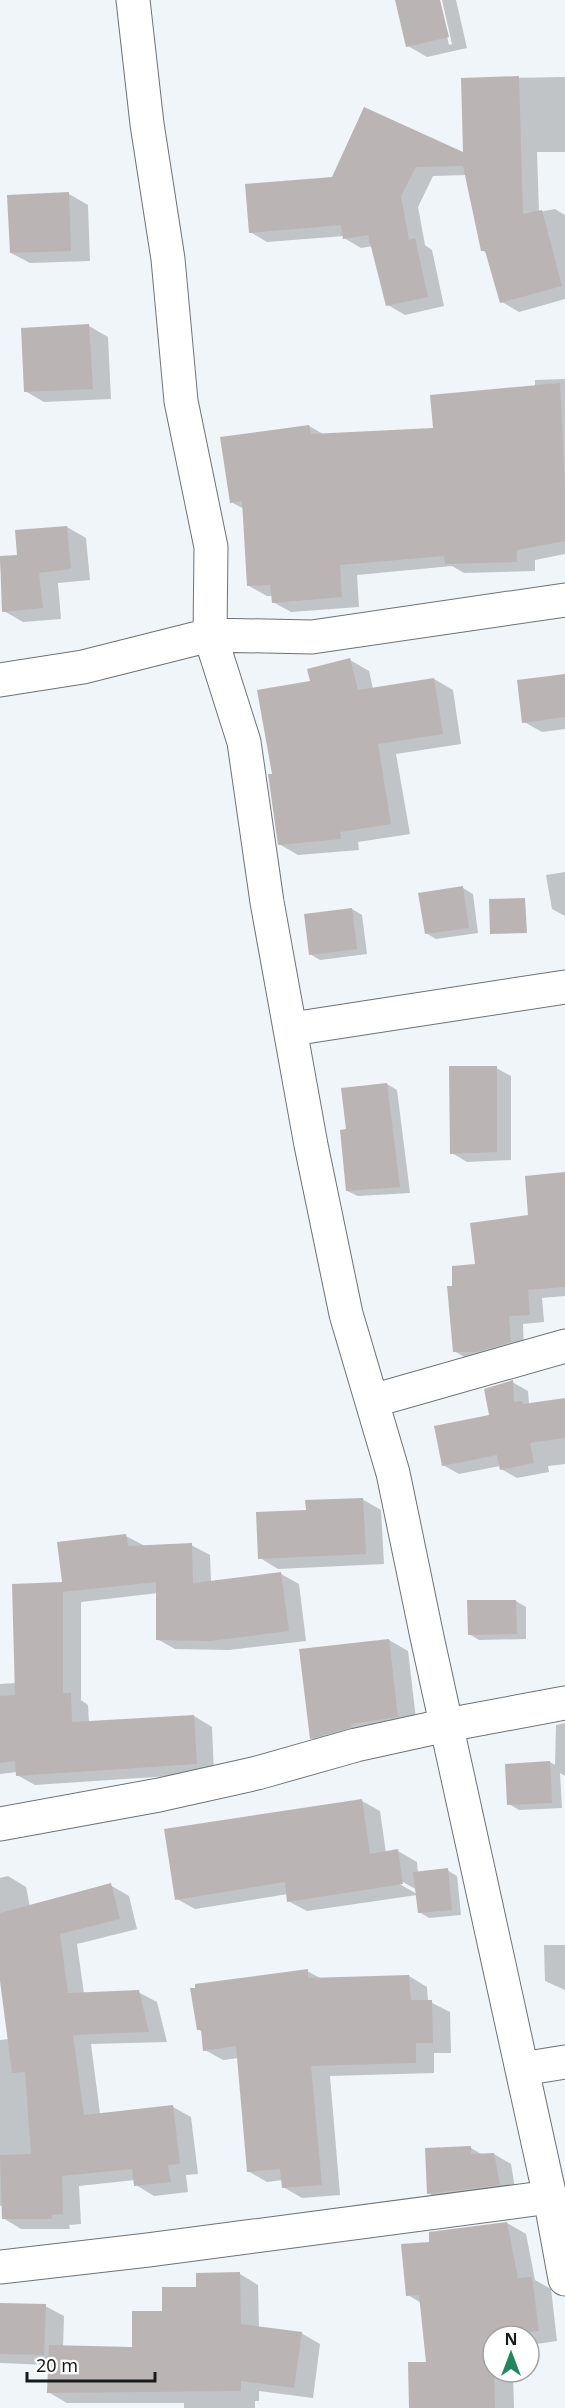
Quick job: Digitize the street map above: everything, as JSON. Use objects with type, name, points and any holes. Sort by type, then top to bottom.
[{"type":"street","points":[[134,0],[147,124],[168,259],[181,401],[211,547],[210,635],[244,742],[267,902],[292,1029],[311,1145],[346,1314],[393,1473],[550,2197],[565,2279]]},
{"type":"street","points":[[0,680],[83,667],[210,635],[312,637],[565,600]]},
{"type":"street","points":[[292,1029],[565,987]]},
{"type":"street","points":[[372,1401],[565,1346]]},
{"type":"street","points":[[0,1824],[235,1778],[356,1745],[565,1703]]},
{"type":"street","points":[[522,2069],[565,2062]]},
{"type":"street","points":[[0,2267],[148,2250],[550,2197]]},
{"type":"building","points":[[395,0],[440,0],[449,37],[406,47]]},
{"type":"building","points":[[519,76],[523,214],[542,210],[562,286],[500,303],[485,251],[481,251],[463,166],[416,167],[401,196],[409,240],[415,238],[428,297],[386,306],[368,235],[343,239],[341,225],[249,233],[245,184],[332,177],[364,107],[463,152],[461,78]]},
{"type":"building","points":[[69,192],[71,251],[10,253],[7,195]]},
{"type":"building","points":[[89,324],[93,389],[24,392],[21,328]]},
{"type":"building","points":[[560,383],[565,541],[517,550],[517,562],[445,564],[444,556],[340,565],[342,597],[272,603],[270,585],[247,586],[242,501],[230,503],[220,437],[309,425],[311,434],[433,428],[430,395]]},
{"type":"building","points":[[67,526],[71,569],[39,573],[43,608],[2,612],[0,556],[17,555],[15,530]]},
{"type":"building","points":[[350,658],[358,690],[434,678],[443,734],[378,744],[391,824],[340,832],[341,839],[278,845],[268,774],[272,774],[257,690],[310,681],[307,669]]},
{"type":"building","points":[[565,674],[565,717],[522,723],[517,680]]},
{"type":"building","points":[[463,886],[469,928],[425,934],[418,893]]},
{"type":"building","points":[[525,898],[527,933],[490,934],[489,899]]},
{"type":"building","points":[[352,908],[357,949],[309,955],[304,914]]},
{"type":"building","points":[[449,1066],[497,1066],[497,1152],[450,1154]]},
{"type":"building","points":[[387,1083],[400,1187],[346,1191],[340,1130],[346,1129],[341,1088]]},
{"type":"building","points":[[565,1172],[565,1287],[528,1290],[530,1315],[509,1316],[511,1342],[477,1352],[453,1352],[447,1286],[452,1286],[452,1266],[475,1264],[470,1223],[528,1215],[525,1176]]},
{"type":"building","points":[[513,1380],[514,1402],[522,1401],[523,1404],[565,1398],[565,1438],[530,1443],[534,1463],[500,1470],[497,1455],[442,1466],[434,1426],[489,1415],[484,1389]]},
{"type":"building","points":[[363,1498],[366,1554],[258,1559],[256,1512],[306,1510],[305,1500]]},
{"type":"building","points":[[126,1534],[128,1546],[192,1543],[193,1583],[281,1572],[289,1631],[210,1641],[156,1640],[156,1582],[63,1592],[63,1693],[71,1693],[72,1722],[194,1715],[197,1764],[16,1776],[15,1761],[0,1763],[0,1696],[15,1695],[12,1584],[62,1582],[57,1542]]},
{"type":"building","points":[[467,1600],[516,1600],[517,1634],[468,1635]]},
{"type":"building","points":[[389,1639],[398,1717],[351,1724],[352,1727],[310,1739],[299,1649]]},
{"type":"building","points":[[550,1761],[552,1803],[507,1805],[505,1764]]},
{"type":"building","points":[[362,1799],[370,1854],[398,1849],[403,1884],[287,1902],[285,1882],[175,1900],[164,1829]]},
{"type":"building","points":[[448,1868],[452,1910],[418,1913],[413,1872]]},
{"type":"building","points":[[111,1883],[120,1919],[60,1934],[68,1993],[139,1990],[149,2032],[73,2035],[84,2115],[173,2105],[180,2164],[168,2165],[171,2182],[134,2186],[132,2169],[62,2176],[63,2214],[52,2215],[52,2219],[2,2219],[0,2155],[31,2154],[25,2072],[12,2073],[0,1981],[0,1913]]},
{"type":"building","points":[[308,1969],[308,1978],[409,1975],[411,2000],[432,2000],[433,2043],[416,2043],[416,2063],[311,2066],[322,2185],[282,2188],[280,2169],[247,2172],[236,2046],[203,2051],[201,2030],[197,2030],[190,1988],[195,1988],[195,1984]]},
{"type":"building","points":[[471,2146],[471,2154],[494,2153],[500,2185],[427,2194],[425,2148]]},
{"type":"building","points":[[507,2222],[518,2278],[532,2277],[538,2324],[481,2324],[481,2384],[494,2384],[495,2408],[409,2408],[408,2362],[426,2362],[419,2295],[406,2296],[401,2244],[429,2242],[429,2232]]},
{"type":"building","points":[[240,2272],[241,2324],[302,2332],[294,2388],[241,2381],[241,2391],[47,2393],[49,2345],[132,2347],[132,2311],[162,2311],[162,2287],[196,2287],[196,2273]]},
{"type":"building","points":[[0,2303],[46,2304],[44,2355],[0,2354]]}]
